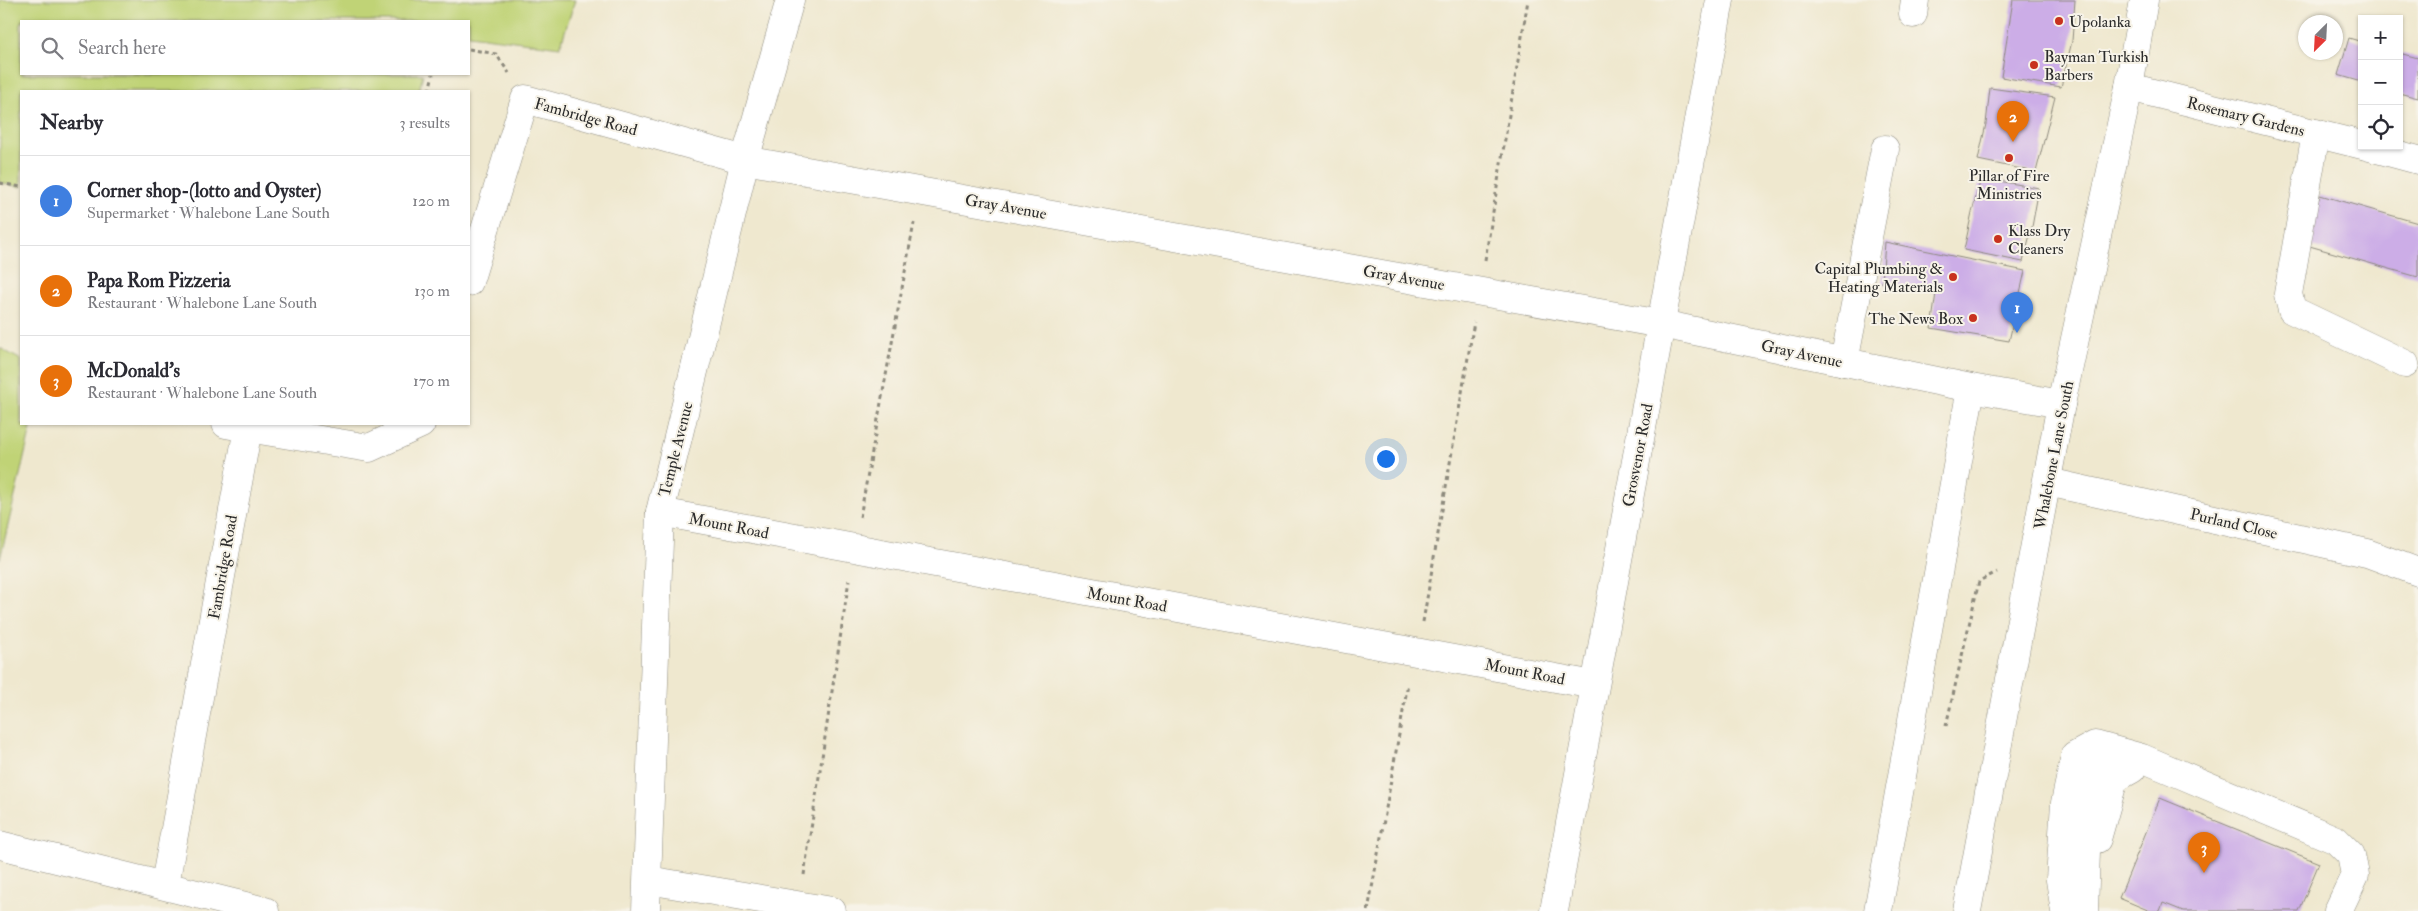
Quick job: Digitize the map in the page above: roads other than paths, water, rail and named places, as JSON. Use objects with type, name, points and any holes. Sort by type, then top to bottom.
[{"type":"street","name":"Temple Avenue","points":[[646,911],[660,512],[745,160],[790,0]]},
{"type":"street","name":"Grosvenor Road","points":[[1554,911],[1720,0]]},
{"type":"street","name":"Whalebone Lane South","points":[[1967,911],[2061,404],[2129,87],[2144,0]]},
{"type":"street","name":"Rosemary Gardens","points":[[2129,87],[2358,144]]},
{"type":"street","name":"Fambridge Road","points":[[470,279],[525,99],[745,160]]},
{"type":"street","points":[[2316,133],[2288,294],[2292,310],[2405,364]]},
{"type":"street","points":[[1844,362],[1884,149]]},
{"type":"street","points":[[2381,150],[2418,160]]},
{"type":"street","name":"Gray Avenue","points":[[745,160],[1479,290],[1662,324],[1971,388],[2061,404]]},
{"type":"street","points":[[1878,911],[1971,388]]},
{"type":"street","name":"Fambridge Road","points":[[165,884],[237,426],[369,448],[419,425]]},
{"type":"street","name":"Purland Close","points":[[2048,482],[2367,553],[2418,572]]},
{"type":"street","name":"Mount Road","points":[[660,512],[1594,684]]},
{"type":"street","points":[[2065,911],[2060,880],[2065,802],[2075,756],[2095,745],[2142,758],[2336,840],[2351,854],[2355,875],[2338,911]]},
{"type":"street","points":[[2084,911],[2088,789],[2094,765],[2112,761],[2315,840],[2341,845]]},
{"type":"street","points":[[0,845],[165,884],[265,911]]},
{"type":"street","points":[[648,880],[832,911]]},
{"type":"place","name":"Upolanka","points":[[2059,21]]},
{"type":"place","name":"Bayman Turkish Barbers","points":[[2034,65]]},
{"type":"place","name":"Papa Rom Pizzeria","points":[[2013,142]]},
{"type":"place","name":"Pillar of Fire Ministries","points":[[2009,158]]},
{"type":"place","name":"Klass Dry Cleaners","points":[[1998,239]]},
{"type":"place","name":"Capital Plumbing & Heating Materials","points":[[1953,277]]},
{"type":"place","name":"The News Box","points":[[1973,318]]},
{"type":"place","name":"Corner shop-(lotto and Oyster)","points":[[2017,333]]},
{"type":"place","name":"McDonald's","points":[[2204,873]]}]
